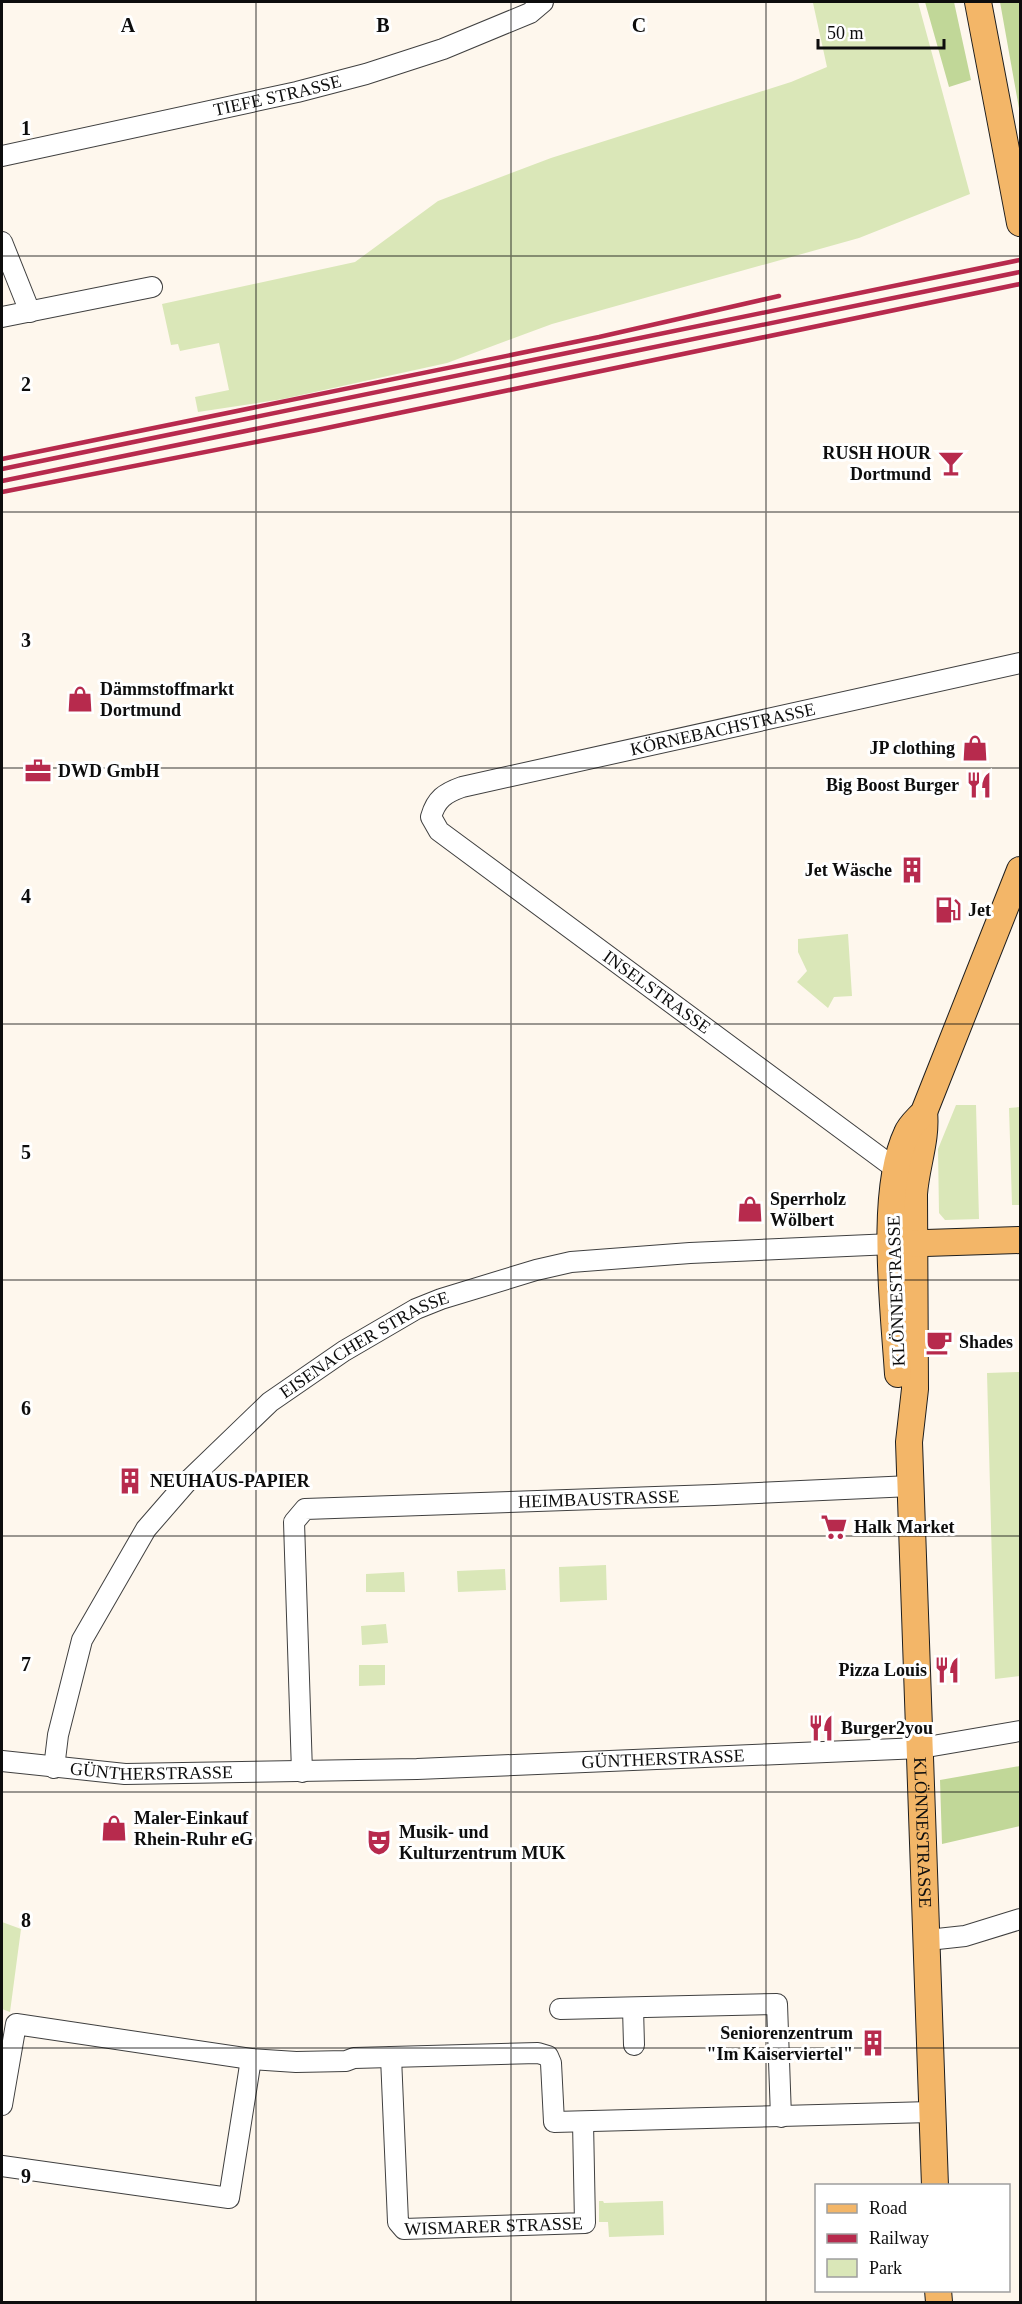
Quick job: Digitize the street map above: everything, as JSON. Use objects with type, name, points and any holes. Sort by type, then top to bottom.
[{"type":"main road","points":[[978,2],[1020,223]]},
{"type":"main road","name":"KLÖNNESTRASSE","points":[[935,2184],[911,1486],[909,1442],[902,1427],[902,1244],[896,1169],[907,1131],[924,1112],[1020,870]]},
{"type":"main road","name":"KLÖNNESTRASSE","points":[[902,1244],[915,1172],[926,1128],[924,1112]]},
{"type":"main road","points":[[902,1244],[1020,1240]]},
{"type":"street","name":"TIEFE STRASSE","points":[[2,156],[297,92],[366,74],[443,50],[530,13],[543,2]]},
{"type":"street","points":[[2,242],[30,312]]},
{"type":"street","points":[[2,316],[153,287]]},
{"type":"street","name":"KÖRNEBACHSTRASSE","points":[[434,807],[438,799],[462,787],[1020,663]]},
{"type":"street","name":"INSELSTRASSE","points":[[434,807],[431,817],[439,831],[896,1169]]},
{"type":"street","name":"EISENACHER STRASSE","points":[[54,1768],[58,1735],[82,1640],[146,1529],[186,1482],[257,1414],[299,1381],[344,1351],[424,1306],[506,1279],[571,1262],[678,1253],[902,1244]]},
{"type":"street","name":"HEIMBAUSTRASSE","points":[[302,1772],[294,1522],[305,1509],[695,1496],[911,1486]]},
{"type":"street","name":"GÜNTHERSTRASSE","points":[[2,1761],[125,1774],[302,1772],[621,1762],[921,1748],[1020,1731]]},
{"type":"street","points":[[928,1940],[965,1936],[1020,1919]]},
{"type":"street","points":[[560,2009],[777,2004],[781,2117]]},
{"type":"street","points":[[633,2008],[634,2045]]},
{"type":"street","points":[[2,2105],[9,2021],[251,2059],[316,2062],[391,2057],[538,2053],[548,2056],[552,2063],[554,2122],[931,2112]]},
{"type":"street","name":"WISMARER STRASSE","points":[[391,2057],[398,2222],[404,2229],[585,2223],[583,2122]]},
{"type":"street","points":[[2,2166],[229,2198],[251,2059]]},
{"type":"green space","points":[[918,2],[970,194],[859,238],[552,324],[447,363],[283,399],[198,412],[195,397],[229,390],[219,343],[180,351],[178,344],[171,345],[162,304],[355,262],[438,201],[551,158],[791,82],[827,67],[813,3]]},
{"type":"green space","points":[[925,2],[954,2],[971,80],[949,87]]},
{"type":"green space","points":[[1000,2],[1020,2],[1020,114]]},
{"type":"green space","points":[[848,934],[852,996],[834,997],[828,1008],[797,982],[807,971],[798,952],[798,939]]},
{"type":"green space","points":[[956,1105],[976,1105],[979,1219],[945,1220],[939,1213],[938,1149]]},
{"type":"green space","points":[[1020,1107],[1020,1205],[1012,1205],[1009,1108]]},
{"type":"green space","points":[[1020,1372],[1020,1676],[995,1679],[987,1373]]},
{"type":"green space","points":[[606,1565],[607,1600],[560,1602],[559,1567]]},
{"type":"green space","points":[[505,1569],[506,1590],[458,1592],[457,1571]]},
{"type":"green space","points":[[404,1572],[405,1592],[366,1592],[366,1574]]},
{"type":"green space","points":[[386,1624],[388,1643],[362,1645],[361,1626]]},
{"type":"green space","points":[[359,1665],[385,1665],[385,1685],[359,1686]]},
{"type":"green space","points":[[1020,1766],[1020,1826],[942,1844],[940,1780]]},
{"type":"green space","points":[[2,1922],[21,1929],[10,2012],[2,2009]]},
{"type":"green space","points":[[599,2201],[604,2203],[663,2201],[664,2235],[609,2237],[608,2222],[599,2222]]},
{"type":"railway","points":[[2,469],[1020,260]]},
{"type":"railway","points":[[2,481],[1020,272]]},
{"type":"railway","points":[[2,492],[317,430],[1020,284]]},
{"type":"railway","points":[[2,459],[599,337],[779,296]]},
{"type":"place","name":"RUSH HOUR Dortmund","points":[[951,463]]},
{"type":"place","name":"Dämmstoffmarkt Dortmund","points":[[80,699]]},
{"type":"place","name":"JP clothing","points":[[975,748]]},
{"type":"place","name":"DWD GmbH","points":[[38,771]]},
{"type":"place","name":"Big Boost Burger","points":[[979,785]]},
{"type":"place","name":"Jet Wäsche","points":[[912,870]]},
{"type":"place","name":"Jet","points":[[948,910]]},
{"type":"place","name":"Sperrholz Wölbert","points":[[750,1209]]},
{"type":"place","name":"Shades","points":[[939,1342]]},
{"type":"place","name":"NEUHAUS-PAPIER","points":[[130,1481]]},
{"type":"place","name":"Halk Market","points":[[834,1527]]},
{"type":"place","name":"Pizza Louis","points":[[947,1670]]},
{"type":"place","name":"Burger2you","points":[[821,1728]]},
{"type":"place","name":"Maler-Einkauf Rhein-Ruhr eG","points":[[114,1828]]},
{"type":"place","name":"Musik- und Kulturzentrum MUK","points":[[379,1842]]},
{"type":"place","name":"Seniorenzentrum \"Im Kaiserviertel\"","points":[[873,2043]]}]
